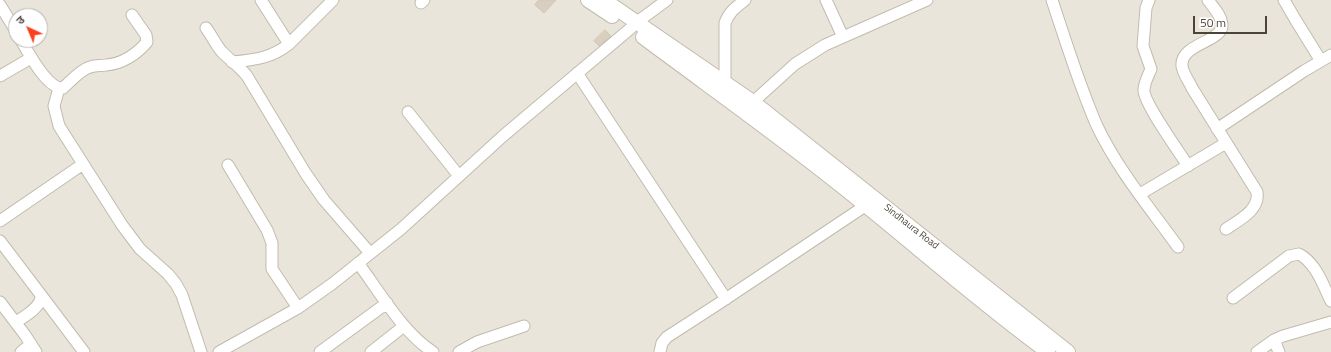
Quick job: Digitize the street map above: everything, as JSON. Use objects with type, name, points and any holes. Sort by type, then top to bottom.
[{"type":"street","points":[[261,0],[289,44]]},
{"type":"street","points":[[232,62],[255,60],[270,56],[282,50],[333,0]]},
{"type":"street","points":[[588,0],[634,25]]},
{"type":"street","points":[[604,0],[865,206],[1004,319],[1048,352]]},
{"type":"street","points":[[218,352],[298,308],[332,284],[401,229],[503,136],[634,25],[667,0]]},
{"type":"street","points":[[725,82],[725,23],[728,15],[735,7],[746,0]]},
{"type":"street","points":[[826,0],[842,37]]},
{"type":"street","points":[[753,102],[795,64],[825,45],[927,0]]},
{"type":"street","points":[[1052,0],[1076,71],[1098,127],[1121,168],[1178,247]]},
{"type":"street","points":[[1149,0],[1146,8],[1143,46],[1151,69],[1145,83],[1144,96],[1188,166]]},
{"type":"street","points":[[1208,0],[1220,18],[1222,24],[1221,30],[1192,49],[1185,56],[1182,64],[1183,71],[1256,192],[1258,199],[1256,204],[1246,214],[1226,229]]},
{"type":"street","points":[[1284,0],[1321,61]]},
{"type":"street","points":[[0,5],[8,18]]},
{"type":"street","points":[[25,48],[31,58],[50,82],[59,88],[63,88],[90,67],[96,65],[109,65],[122,61],[144,46],[146,42],[146,35],[132,15]]},
{"type":"street","name":"Sindhaura Road","points":[[634,25],[725,82],[753,102],[1068,352]]},
{"type":"street","points":[[206,28],[222,51],[247,76],[306,174],[324,200],[370,253]]},
{"type":"street","points":[[1218,128],[1331,55]]},
{"type":"street","points":[[0,76],[31,58]]},
{"type":"street","points":[[577,73],[726,299]]},
{"type":"street","points":[[59,88],[54,106],[55,116],[66,140],[122,225],[140,249],[176,284],[182,295],[201,352]]},
{"type":"street","points":[[408,112],[459,176]]},
{"type":"street","points":[[1140,194],[1226,143]]},
{"type":"street","points":[[0,221],[83,164]]},
{"type":"street","points":[[228,165],[267,230],[272,243],[272,269],[298,308]]},
{"type":"street","points":[[660,352],[662,343],[667,337],[865,206]]},
{"type":"street","points":[[0,241],[84,352]]},
{"type":"street","points":[[1233,298],[1289,256],[1299,254],[1309,261],[1316,271],[1331,301]]},
{"type":"street","points":[[358,262],[404,326],[423,346],[433,352]]},
{"type":"street","points":[[16,322],[38,304],[41,299],[41,295]]},
{"type":"street","points":[[0,302],[34,348],[20,352]]},
{"type":"street","points":[[320,352],[387,303]]},
{"type":"street","points":[[1257,352],[1274,340],[1331,322]]},
{"type":"street","points":[[371,352],[404,326]]},
{"type":"street","points":[[459,352],[477,342],[524,326]]},
{"type":"street","points":[[1274,340],[1279,352]]},
{"type":"shaded area","points":[[0,0],[1331,0],[1331,352],[0,352]]},
{"type":"building","points":[[539,0],[556,0],[544,13],[535,5]]},
{"type":"building","points":[[605,30],[611,36],[599,46],[594,41]]}]
